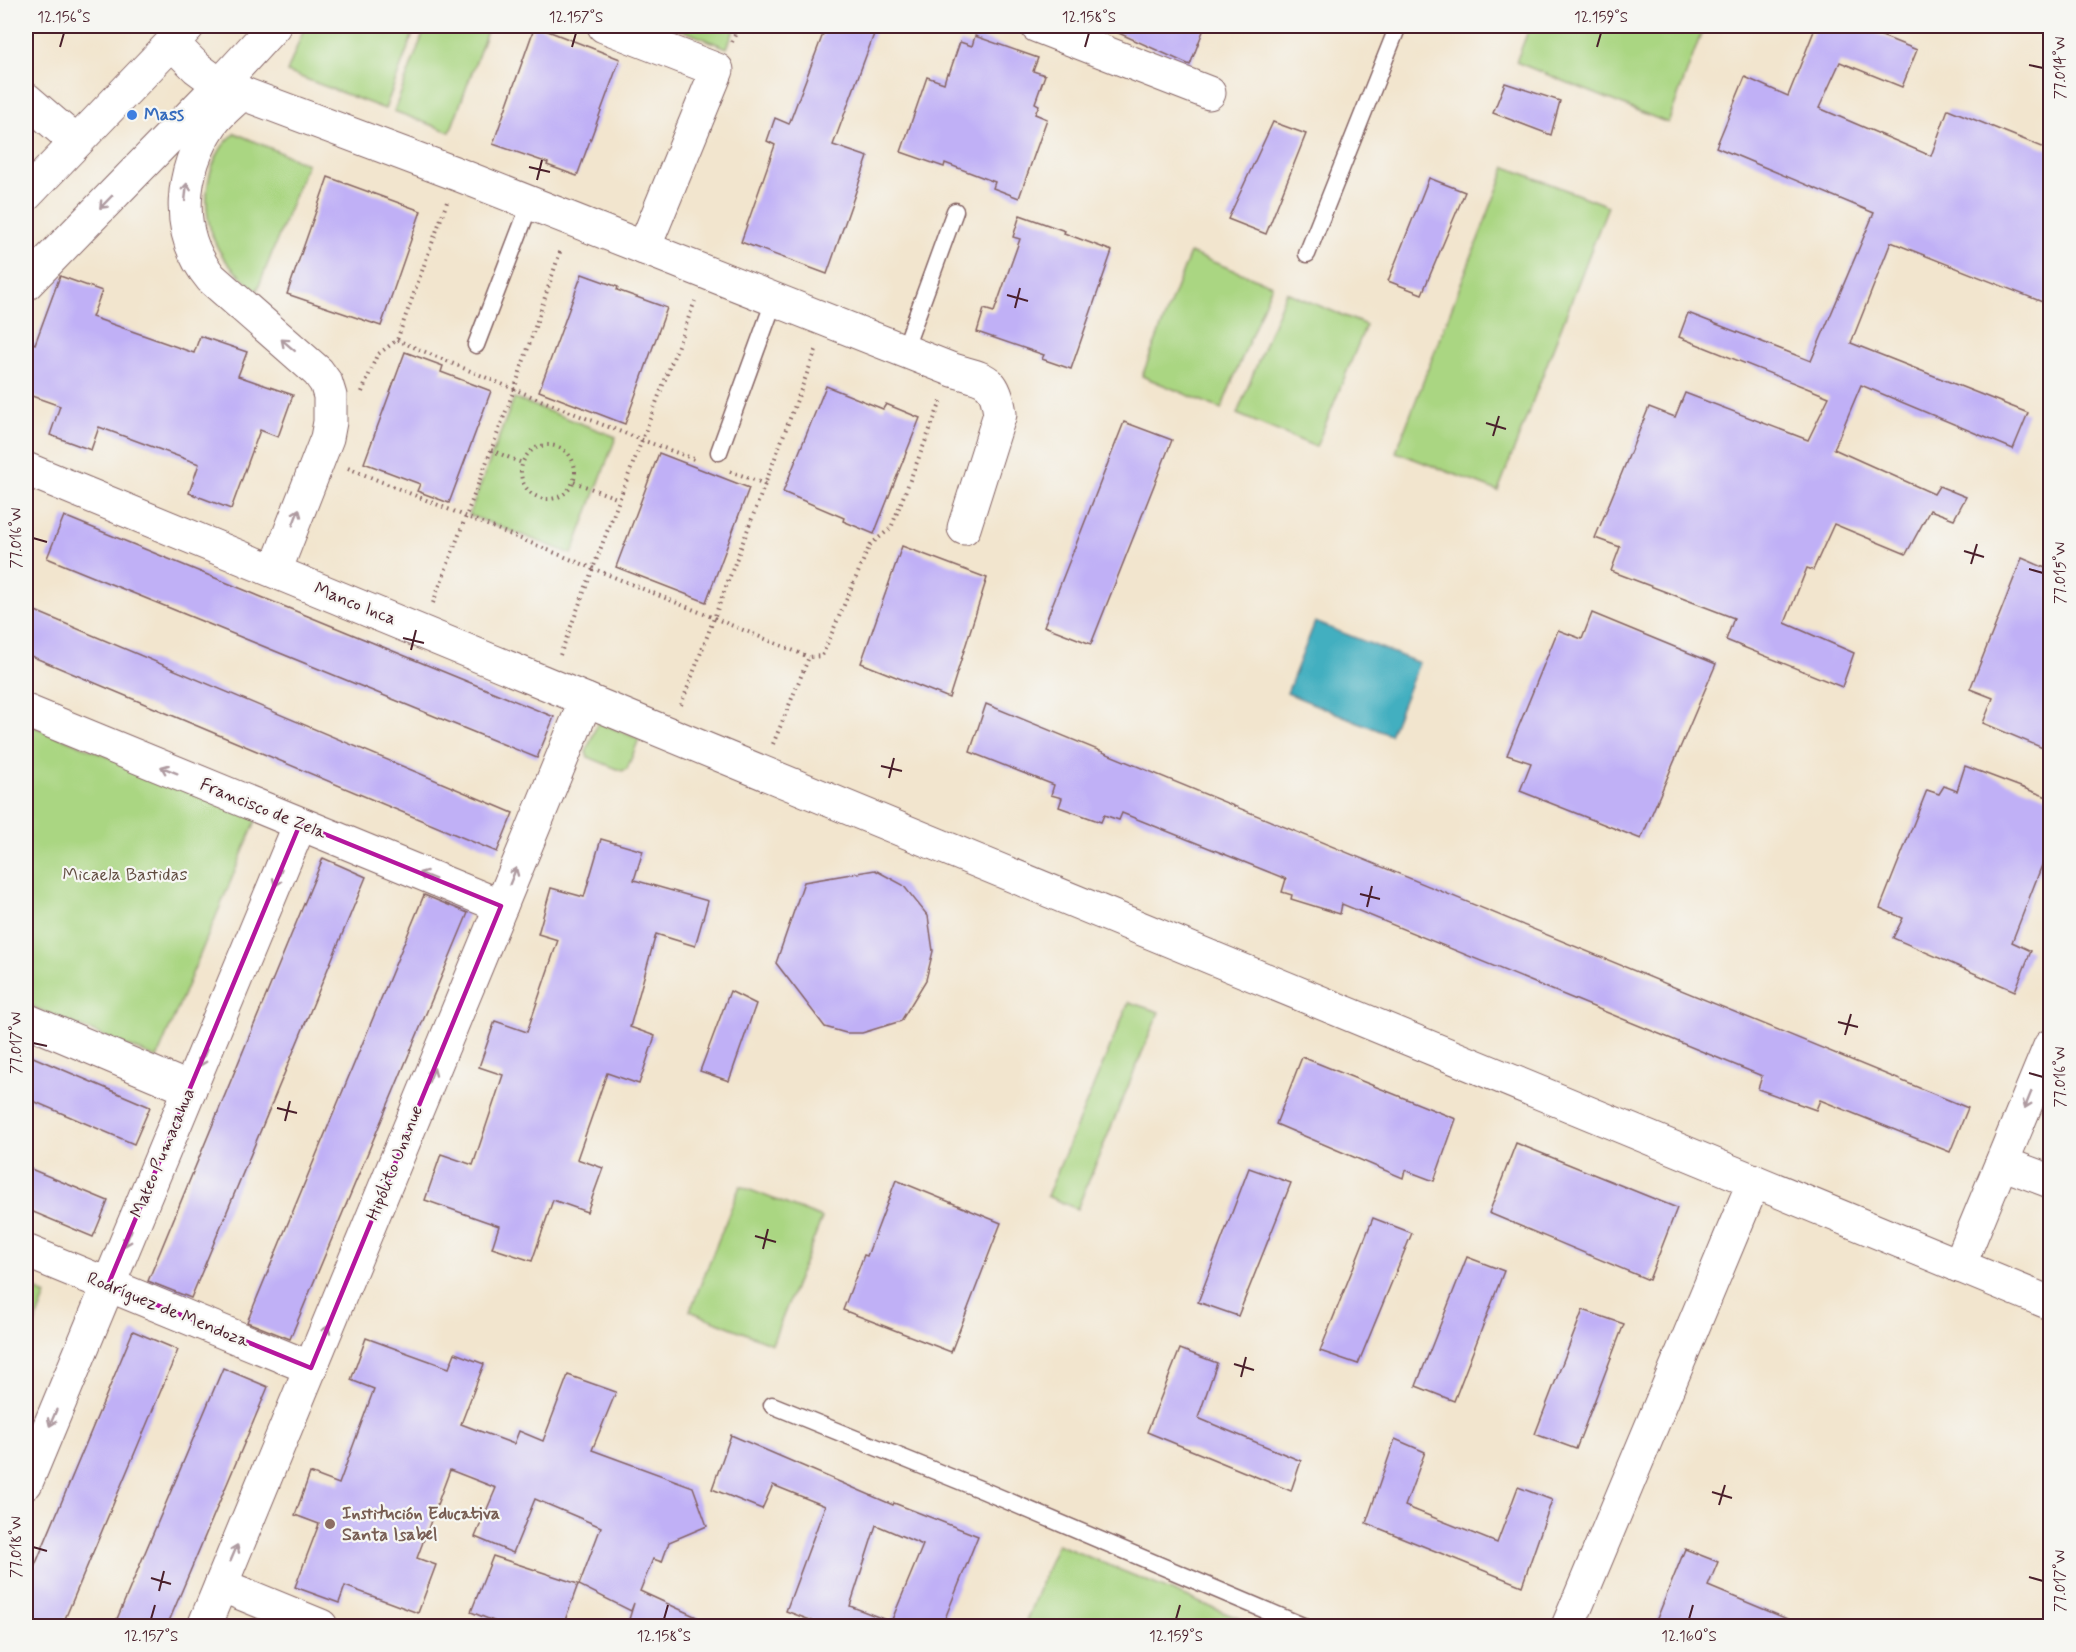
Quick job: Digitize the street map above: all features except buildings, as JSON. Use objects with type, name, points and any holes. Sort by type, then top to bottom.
[{"type":"street","points":[[274,26],[231,89],[197,152],[186,190],[185,227],[200,265],[211,278],[318,372],[326,383],[330,396],[330,422],[320,456],[274,571]]},
{"type":"street","points":[[604,26],[717,70],[645,248]]},
{"type":"street","points":[[1048,27],[1209,93]]},
{"type":"street","points":[[26,195],[180,34],[197,68],[231,89],[457,174],[827,322],[953,370],[985,379],[993,386],[1000,414],[964,528]]},
{"type":"street","points":[[26,284],[231,89]]},
{"type":"street","points":[[26,99],[76,142]]},
{"type":"street","name":"Manco Inca","points":[[26,469],[2050,1303]]},
{"type":"street","name":"Hipólito Unanue","points":[[204,1626],[586,700]]},
{"type":"street","name":"Francisco de Zela","points":[[26,711],[501,906]]},
{"type":"street","name":"Mateo Pumacahua","points":[[26,1483],[300,824]]},
{"type":"street","points":[[26,1020],[190,1089]]},
{"type":"street","points":[[1959,1266],[2050,1046]]},
{"type":"street","points":[[2002,1163],[2050,1181]]},
{"type":"street","points":[[1568,1626],[1754,1181]]},
{"type":"street","name":"Rodríguez de Mendoza","points":[[26,1251],[310,1368]]},
{"type":"street","points":[[221,1585],[321,1626]]},
{"type":"lane","points":[[1307,254],[1398,26]]},
{"type":"lane","points":[[476,345],[530,204]]},
{"type":"lane","points":[[904,351],[955,210]]},
{"type":"lane","points":[[720,460],[774,301]]},
{"type":"lane","points":[[772,1404],[1303,1626]]},
{"type":"path","points":[[360,398],[377,355],[397,340],[457,174]]},
{"type":"path","points":[[421,632],[514,390],[570,219]]},
{"type":"path","points":[[549,684],[706,273]]},
{"type":"path","points":[[670,734],[827,322]]},
{"type":"path","points":[[397,340],[514,390],[698,460]]},
{"type":"path","points":[[320,456],[809,657],[822,656],[870,545],[891,528],[953,370]]},
{"type":"path","points":[[547,444],[557,446],[567,451],[573,460],[574,482],[560,497],[549,500],[538,498],[523,484],[520,473],[522,463],[528,453],[536,447],[547,444]]},
{"type":"path","points":[[491,450],[522,463]]},
{"type":"path","points":[[720,460],[765,484]]},
{"type":"path","points":[[574,482],[619,499]]},
{"type":"path","points":[[773,777],[809,657]]},
{"type":"highlighted area","points":[[300,824],[501,906],[311,1368],[108,1285]]},
{"type":"green space","points":[[305,26],[416,26],[385,109],[287,72]]},
{"type":"green space","points":[[426,26],[489,26],[450,132],[394,111]]},
{"type":"green space","points":[[672,26],[736,26],[727,48]]},
{"type":"green space","points":[[1530,26],[1704,26],[1668,123],[1516,62]]},
{"type":"green space","points":[[235,133],[307,164],[257,291],[227,262],[219,250],[209,221],[207,190],[210,175],[222,147]]},
{"type":"green space","points":[[1506,167],[1608,206],[1498,491],[1396,452]]},
{"type":"green space","points":[[1190,253],[1272,285],[1221,409],[1142,376]]},
{"type":"green space","points":[[1286,292],[1366,325],[1316,447],[1237,414]]},
{"type":"green space","points":[[514,398],[616,437],[572,554],[469,515]]},
{"type":"green space","points":[[598,722],[639,739],[627,769],[622,771],[588,757],[586,752]]},
{"type":"green space","name":"Micaela Bastidas","points":[[26,723],[257,818],[157,1058],[26,1004]]},
{"type":"green space","points":[[1129,1002],[1159,1012],[1077,1209],[1047,1196]]},
{"type":"green space","points":[[740,1186],[822,1218],[772,1344],[690,1311]]},
{"type":"green space","points":[[26,1286],[46,1295],[26,1346]]},
{"type":"green space","points":[[1057,1544],[1257,1626],[1024,1626]]},
{"type":"water","points":[[1315,622],[1419,663],[1390,735],[1287,693]]},
{"type":"place","name":"Mass","points":[[132,115]]},
{"type":"place","name":"Institución Educativa Santa Isabel","points":[[330,1524]]}]
